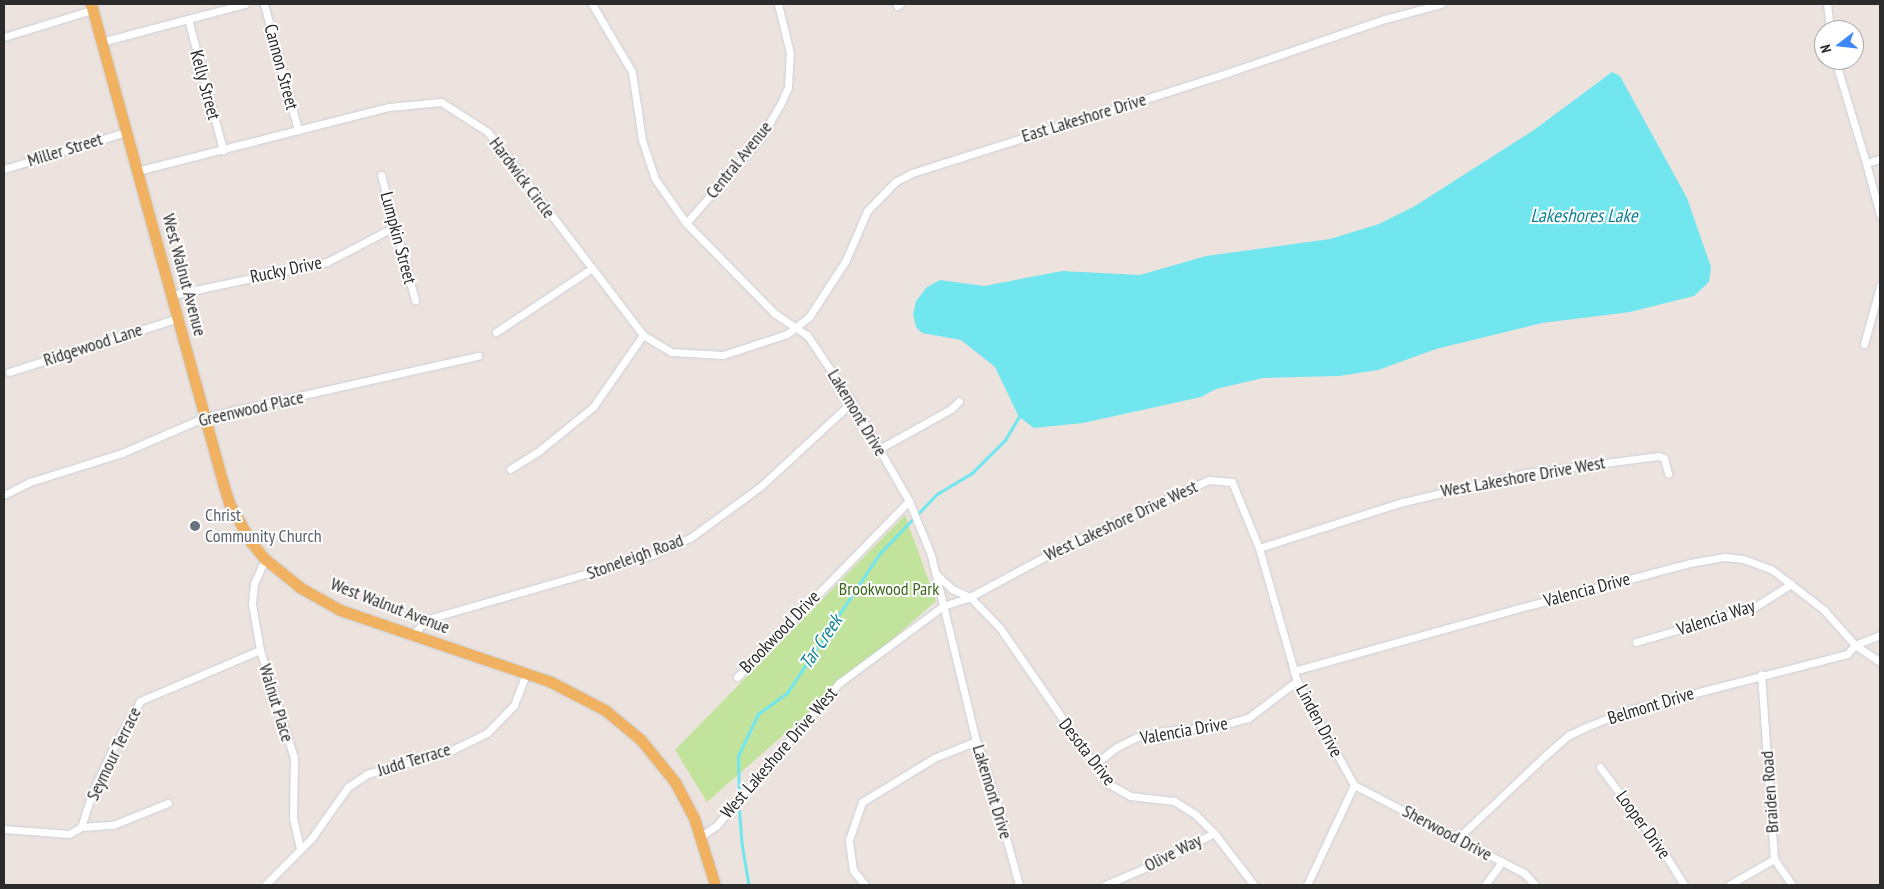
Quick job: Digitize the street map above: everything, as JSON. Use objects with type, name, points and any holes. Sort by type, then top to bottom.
[{"type":"main road","name":"West Walnut Avenue","points":[[91,7],[229,503],[239,524],[265,559],[301,588],[321,600],[412,635],[526,673],[574,692],[628,728],[652,752],[675,782],[701,836],[715,885]]},
{"type":"street","points":[[101,42],[245,4]]},
{"type":"street","name":"Cannon Street","points":[[264,4],[298,130]]},
{"type":"street","name":"Lakemont Drive","points":[[592,4],[632,72],[647,162],[655,179],[686,223],[774,313],[799,327],[807,335],[852,402],[909,501],[936,573],[976,741],[994,794],[1019,885]]},
{"type":"street","name":"Central Avenue","points":[[686,223],[760,139],[788,87],[790,53],[778,4]]},
{"type":"street","name":"East Lakeshore Drive","points":[[799,327],[808,317],[846,260],[867,211],[896,182],[912,173],[1227,73],[1385,18],[1441,4]]},
{"type":"street","points":[[1827,4],[1829,20]]},
{"type":"street","points":[[4,37],[91,7]]},
{"type":"street","name":"Kelly Street","points":[[188,19],[223,150]]},
{"type":"street","points":[[1838,70],[1880,215]]},
{"type":"street","name":"Hardwick Circle","points":[[137,171],[389,107],[441,102],[488,132],[643,335],[671,352],[715,355],[763,344],[799,327]]},
{"type":"street","name":"Miller Street","points":[[4,169],[126,132]]},
{"type":"street","points":[[1866,163],[1880,159]]},
{"type":"street","name":"Lumpkin Street","points":[[381,175],[415,300]]},
{"type":"street","name":"Rucky Drive","points":[[172,295],[327,262],[394,227]]},
{"type":"street","points":[[496,332],[591,269]]},
{"type":"street","points":[[1864,344],[1880,286]]},
{"type":"street","name":"Ridgewood Lane","points":[[9,372],[178,318]]},
{"type":"street","points":[[510,469],[556,439],[593,408],[643,335]]},
{"type":"street","name":"Greenwood Place","points":[[4,495],[30,482],[122,453],[205,417],[478,356]]},
{"type":"street","name":"Stoneleigh Road","points":[[412,635],[428,619],[654,554],[690,538],[761,486],[852,402]]},
{"type":"street","points":[[879,449],[951,410],[959,402]]},
{"type":"street","name":"West Lakeshore Drive West","points":[[701,836],[716,826],[839,683],[943,606],[970,597],[1070,543],[1210,480],[1232,482],[1259,548],[1398,503],[1526,473],[1658,456],[1664,458],[1668,473]]},
{"type":"street","name":"Brookwood Drive","points":[[737,677],[909,501]]},
{"type":"street","name":"Linden Drive","points":[[1259,548],[1297,681],[1354,786]]},
{"type":"street","name":"Valencia Drive","points":[[1294,671],[1690,563],[1724,557],[1743,559],[1771,569],[1824,610],[1855,645],[1880,662]]},
{"type":"street","name":"Walnut Place","points":[[265,559],[252,592],[260,650],[294,758],[294,818],[300,849]]},
{"type":"street","name":"Desota Drive","points":[[936,573],[952,589],[970,597],[1000,628],[1107,783],[1119,792],[1174,801],[1196,815],[1214,833],[1254,885]]},
{"type":"street","name":"Valencia Way","points":[[1636,642],[1753,608],[1791,584]]},
{"type":"street","name":"Belmont Drive","points":[[1457,840],[1569,735],[1629,710],[1761,674],[1847,654],[1855,645],[1880,635]]},
{"type":"street","name":"Seymour Terrace","points":[[81,827],[92,793],[113,748],[140,701],[260,650]]},
{"type":"street","name":"Judd Terrace","points":[[266,885],[300,849],[348,786],[367,774],[448,752],[494,727],[514,705],[526,673]]},
{"type":"street","name":"Braiden Road","points":[[1761,674],[1774,859]]},
{"type":"street","name":"Valencia Drive","points":[[1095,764],[1138,737],[1164,731],[1216,727],[1248,718],[1297,681]]},
{"type":"street","points":[[865,885],[853,870],[849,840],[862,802],[934,758],[976,741]]},
{"type":"street","name":"Looper Drive","points":[[1600,767],[1666,856],[1684,885]]},
{"type":"street","points":[[1307,885],[1354,786]]},
{"type":"street","name":"Sherwood Drive","points":[[1354,786],[1524,873],[1535,885]]},
{"type":"street","points":[[4,829],[69,834],[81,827],[113,825],[168,804]]},
{"type":"street","name":"Olive Way","points":[[1105,885],[1159,862],[1214,833]]},
{"type":"street","points":[[1730,885],[1774,859],[1792,885]]},
{"type":"street","points":[[1484,885],[1502,862]]},
{"type":"green space","name":"Brookwood Park","points":[[905,515],[936,601],[707,802],[675,750]]},
{"type":"water","name":"Lakeshores Lake","points":[[1612,72],[1620,76],[1687,198],[1711,267],[1709,282],[1694,296],[1630,312],[1542,323],[1436,349],[1378,370],[1339,376],[1263,378],[1216,389],[1201,397],[1083,423],[1034,428],[1019,417],[995,367],[961,340],[922,333],[916,327],[913,314],[916,301],[927,287],[940,280],[984,286],[1062,271],[1140,275],[1206,256],[1330,239],[1379,224],[1415,206],[1534,130]]},
{"type":"waterway","name":"Tar Creek","points":[[739,797],[738,756],[758,714],[787,693],[880,553],[937,494],[972,473],[1005,440],[1019,417]]},
{"type":"waterway","name":"Tar Creek","points":[[739,803],[742,843],[749,885]]},
{"type":"place","name":"Christ Community Church","points":[[195,526]]}]
